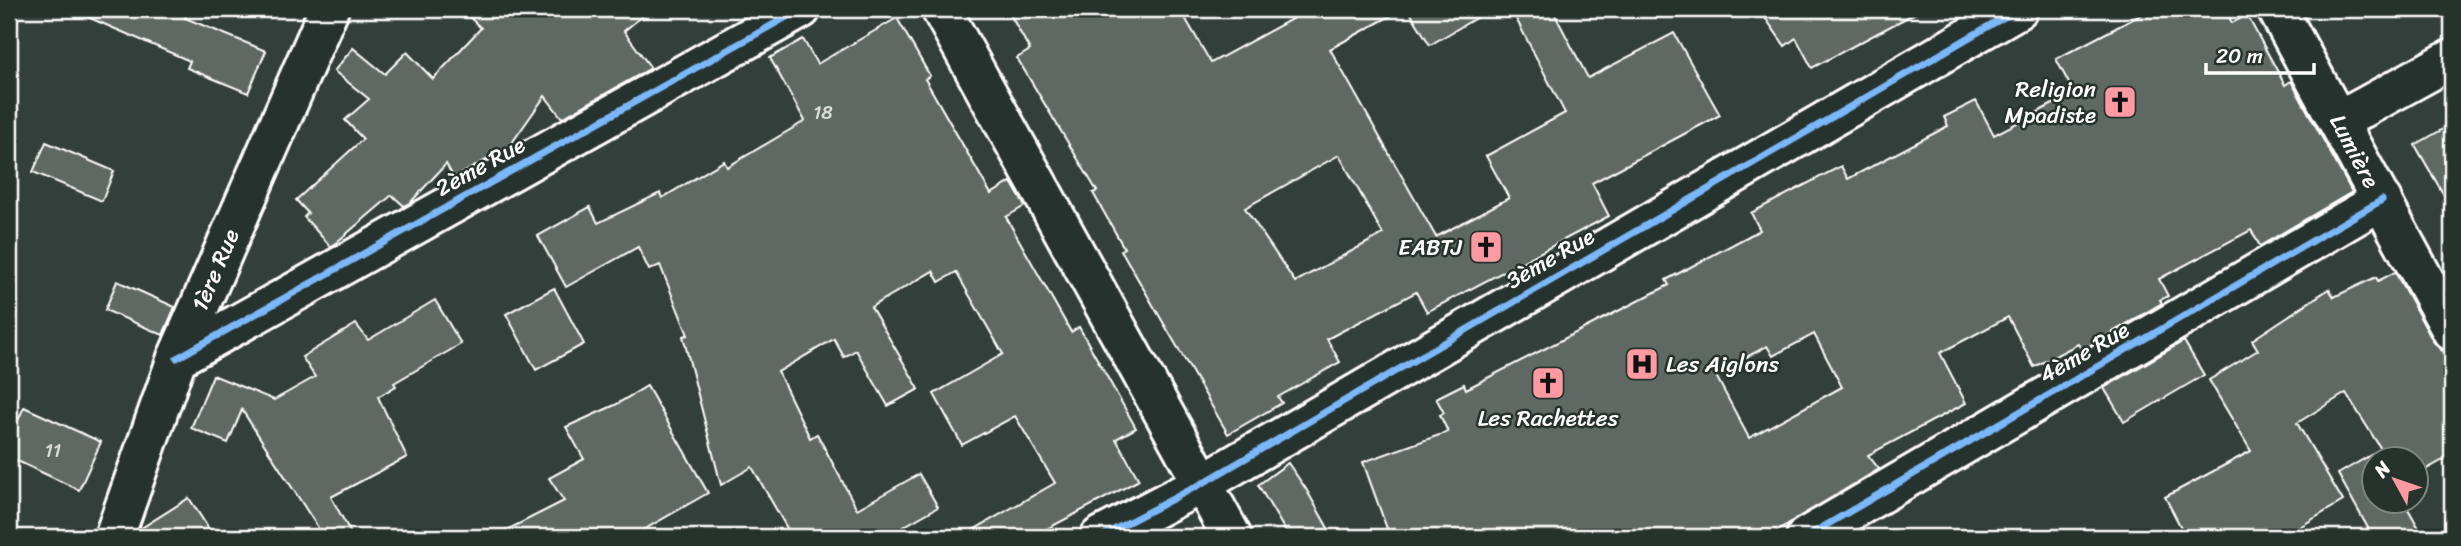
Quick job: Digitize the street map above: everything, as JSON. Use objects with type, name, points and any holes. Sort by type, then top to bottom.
[{"type":"street","name":"1ère Rue","points":[[114,537],[177,358],[329,9]]},
{"type":"street","name":"2ème Rue","points":[[177,358],[801,9]]},
{"type":"street","points":[[941,9],[1232,537]]},
{"type":"street","name":"3ème Rue","points":[[1100,537],[1203,482],[2018,9]]},
{"type":"street","name":"Lumière","points":[[2277,9],[2452,331]]},
{"type":"street","points":[[2339,121],[2452,59]]},
{"type":"street","name":"4ème Rue","points":[[1806,537],[2382,200]]},
{"type":"building","points":[[69,9],[189,9],[185,18],[266,51],[248,93],[187,68],[190,61]]},
{"type":"building","points":[[461,9],[651,9],[624,31],[651,68],[562,118],[545,96],[509,147],[454,178],[446,164],[410,203],[404,206],[392,195],[331,247],[304,217],[308,213],[296,200],[363,139],[345,120],[369,99],[334,71],[353,48],[385,74],[407,52],[433,79],[481,28]]},
{"type":"building","points":[[1007,9],[1180,9],[1211,63],[1310,9],[1403,9],[1330,49],[1436,237],[1509,198],[1486,156],[1565,113],[1511,9],[1552,9],[1588,78],[1674,33],[1720,115],[1592,183],[1609,216],[1427,312],[1416,292],[1327,339],[1340,362],[1278,397],[1282,403],[1228,434],[1121,250],[1124,248],[1093,193],[1097,191],[1017,58],[1030,50]],"holes":[[[1339,155],[1383,234],[1295,282],[1245,208]]]},
{"type":"building","points":[[1408,9],[1491,9],[1430,45]]},
{"type":"building","points":[[1759,9],[1923,9],[1812,68],[1796,38],[1785,46]]},
{"type":"building","points":[[2152,9],[2225,9],[2232,23],[2247,15],[2285,85],[2291,81],[2352,192],[2260,246],[2251,230],[2159,279],[2168,296],[2160,300],[2162,303],[2082,350],[2078,344],[2034,367],[2008,317],[1940,353],[1966,403],[1868,455],[1879,469],[1768,537],[1390,537],[1363,462],[1448,432],[1440,415],[1444,413],[1436,398],[1464,384],[1466,389],[1669,285],[1666,280],[1760,230],[1751,213],[1841,166],[1848,179],[1948,126],[1944,117],[1976,101],[1994,135],[2074,93],[2056,59]],"holes":[[[1814,334],[1842,387],[1749,438],[1715,374],[1767,346],[1773,356]]]},
{"type":"building","points":[[897,18],[930,76],[925,79],[991,194],[1011,182],[1025,206],[1006,217],[1071,332],[1079,327],[1136,428],[1116,439],[1139,480],[1032,537],[961,537],[1055,483],[1015,416],[962,445],[934,394],[1003,354],[956,272],[939,282],[933,271],[871,307],[919,389],[888,406],[856,350],[844,357],[834,339],[778,372],[810,438],[817,434],[857,509],[919,474],[938,507],[885,537],[792,537],[752,467],[721,485],[683,336],[688,335],[660,265],[649,270],[638,247],[566,287],[538,236],[590,207],[598,223],[660,193],[662,198],[724,161],[727,167],[805,121],[770,58],[803,39],[817,64]]},
{"type":"building","points":[[2452,124],[2452,209],[2415,145]]},
{"type":"building","points":[[46,142],[114,171],[102,201],[33,172]]},
{"type":"building","points":[[2395,272],[2433,341],[2441,350],[2452,353],[2452,455],[2430,467],[2430,444],[2378,444],[2346,393],[2297,423],[2343,501],[2283,537],[2186,537],[2165,497],[2251,451],[2209,380],[2258,350],[2252,340],[2329,289],[2334,297],[2376,277],[2378,281]]},
{"type":"building","points":[[117,281],[175,307],[163,335],[105,310]]},
{"type":"building","points":[[554,288],[584,344],[536,370],[506,314]]},
{"type":"building","points":[[435,300],[461,344],[394,383],[396,386],[378,397],[407,457],[331,497],[353,537],[324,537],[242,410],[228,443],[191,428],[213,375],[274,400],[315,377],[302,357],[356,324],[368,340]]},
{"type":"building","points":[[2184,341],[2204,375],[2124,422],[2104,388]]},
{"type":"building","points":[[647,386],[708,493],[631,537],[493,537],[564,501],[549,478],[584,459],[566,427],[615,405]]},
{"type":"building","points":[[24,407],[101,442],[79,490],[9,457],[9,440]]},
{"type":"building","points":[[2360,461],[2360,514],[2338,474]]},
{"type":"building","points":[[1288,463],[1333,537],[1289,537],[1258,485]]},
{"type":"building","points":[[189,498],[214,537],[137,537],[140,529]]},
{"type":"building","points":[[2360,514],[2411,514],[2424,537],[2373,537]]},
{"type":"cycle path","points":[[177,358],[801,9]]},
{"type":"cycle path","points":[[1100,537],[1203,483],[2018,9]]},
{"type":"cycle path","points":[[1806,537],[2382,200]]},
{"type":"place","name":"Religion Mpadiste","points":[[2120,102]]},
{"type":"place","name":"EABTJ","points":[[1486,247]]},
{"type":"place","name":"Les Aiglons","points":[[1642,364]]},
{"type":"place","name":"Les Rachettes","points":[[1548,383]]}]
